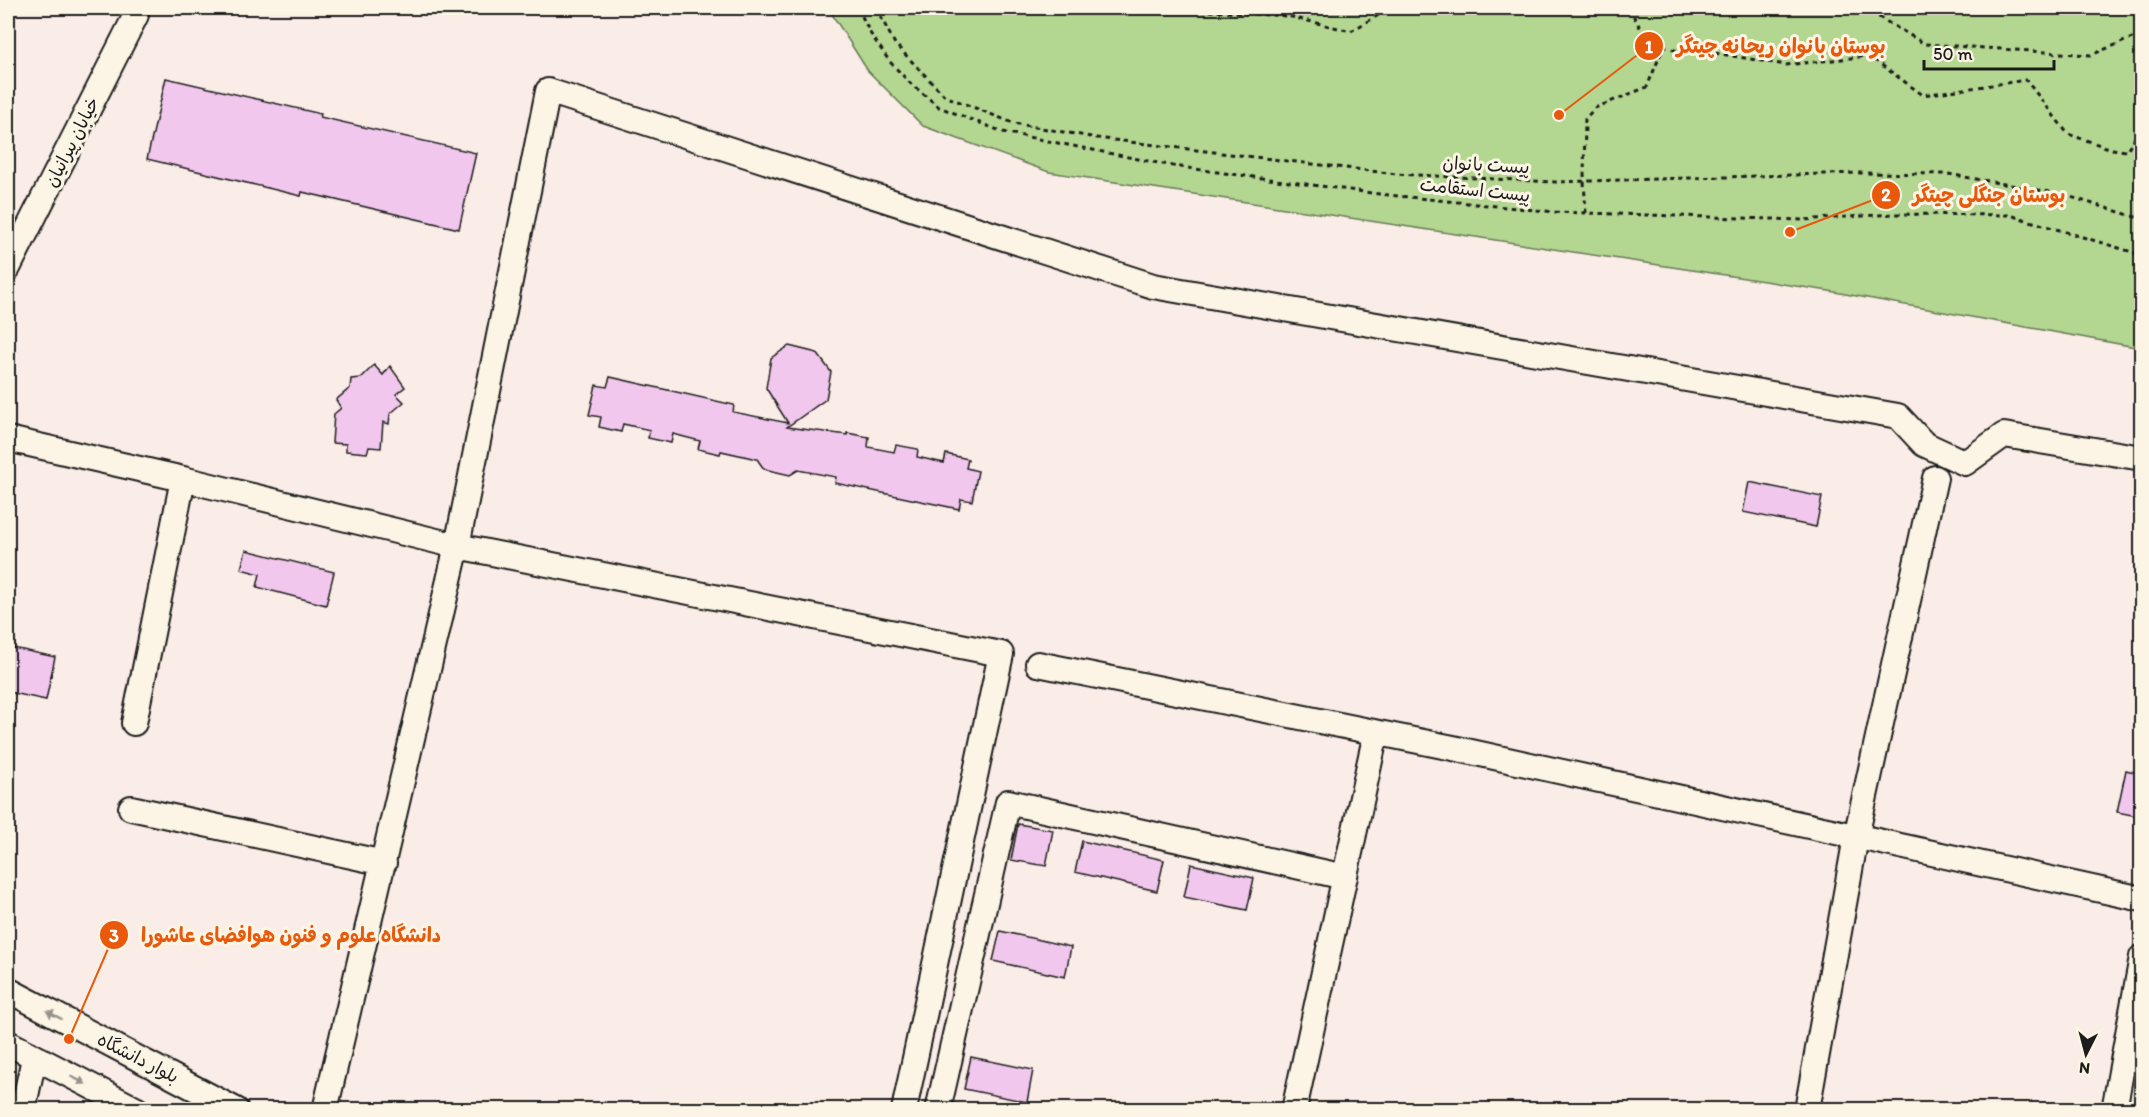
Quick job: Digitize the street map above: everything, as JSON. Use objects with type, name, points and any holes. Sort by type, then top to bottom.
[{"type":"lane","name":"خیابان پیرانیان","points":[[8,268],[136,15]]},
{"type":"lane","points":[[325,1110],[457,546],[548,91],[1153,286],[1898,416],[1924,444],[1965,463],[2004,435],[2142,458]]},
{"type":"lane","points":[[8,439],[183,478],[457,546],[1001,654],[904,1110]]},
{"type":"lane","points":[[134,723],[183,478]]},
{"type":"lane","points":[[1807,1110],[1856,837],[1935,478]]},
{"type":"lane","points":[[1038,664],[1376,733],[2142,899]]},
{"type":"lane","points":[[1294,1110],[1376,733]]},
{"type":"lane","points":[[938,1110],[1008,802],[1345,877]]},
{"type":"lane","points":[[131,808],[384,863]]},
{"type":"lane","points":[[2114,1110],[2142,957]]},
{"type":"lane","name":"بلوار دانشگاه","points":[[8,990],[236,1110]]},
{"type":"lane","points":[[8,1043],[137,1110]]},
{"type":"lane","points":[[22,1110],[34,1058]]},
{"type":"path","name":"پیست استقامت","points":[[858,8],[870,33],[890,62],[909,82],[939,107],[1003,132],[1173,166],[1379,194],[1555,212],[1802,220],[1893,214],[2010,214],[2142,255]]},
{"type":"path","name":"پیست بانوان","points":[[876,8],[895,44],[945,96],[1012,123],[1097,138],[1396,174],[1555,182],[1859,173],[1948,174],[2061,195],[2142,219]]},
{"type":"path","points":[[1164,8],[1287,16],[1351,31],[1391,8]]},
{"type":"path","points":[[1629,8],[1647,40],[1686,54],[1697,50],[1786,65],[1869,56],[1923,95],[2026,80],[2068,134],[2112,149],[2126,151],[2142,127]]},
{"type":"path","points":[[1863,8],[1925,44],[2091,55],[2142,34]]},
{"type":"path","points":[[1586,213],[1585,119],[1595,108],[1647,87],[1664,46]]},
{"type":"green space","points":[[828,8],[2141,8],[2141,348],[1829,291],[1049,172],[923,126],[868,71]]},
{"type":"building","points":[[166,78],[476,153],[459,229],[302,192],[301,196],[147,159]]},
{"type":"building","points":[[789,346],[817,353],[831,372],[826,399],[787,427],[869,437],[868,447],[894,452],[896,445],[918,449],[917,457],[944,463],[946,454],[968,459],[966,468],[978,471],[972,501],[961,499],[959,509],[835,483],[836,477],[798,470],[790,475],[764,469],[757,459],[721,451],[720,454],[698,449],[700,441],[673,434],[671,443],[648,438],[650,430],[623,424],[621,432],[599,427],[601,417],[589,415],[596,385],[607,387],[610,377],[734,405],[733,412],[788,423],[766,388],[771,358]]},
{"type":"building","points":[[374,365],[383,375],[390,366],[405,387],[396,394],[404,402],[390,414],[389,424],[383,422],[381,448],[369,447],[367,453],[346,451],[346,444],[332,443],[334,414],[341,408],[336,400],[350,388],[351,379],[361,378]]},
{"type":"building","points":[[1749,482],[1822,497],[1816,527],[1743,512]]},
{"type":"building","points":[[246,550],[334,572],[326,605],[257,587],[260,574],[241,569]]},
{"type":"building","points":[[9,647],[55,657],[46,700],[8,692]]},
{"type":"building","points":[[2126,770],[2142,774],[2142,817],[2117,812]]},
{"type":"building","points":[[1018,824],[1053,830],[1046,866],[1011,860]]},
{"type":"building","points":[[1082,841],[1164,860],[1157,891],[1075,872]]},
{"type":"building","points":[[1191,864],[1254,878],[1247,910],[1184,897]]},
{"type":"building","points":[[1000,931],[1071,947],[1065,977],[993,961]]},
{"type":"building","points":[[971,1057],[1033,1070],[1027,1102],[964,1089]]},
{"type":"place","name":"بوستان بانوان ریحانه چیتگر","points":[[1559,115]]},
{"type":"place","name":"بوستان جنگلی چیتگر","points":[[1790,232]]},
{"type":"place","name":"دانشگاه علوم و فنون هوافضای عاشورا","points":[[69,1039]]}]
